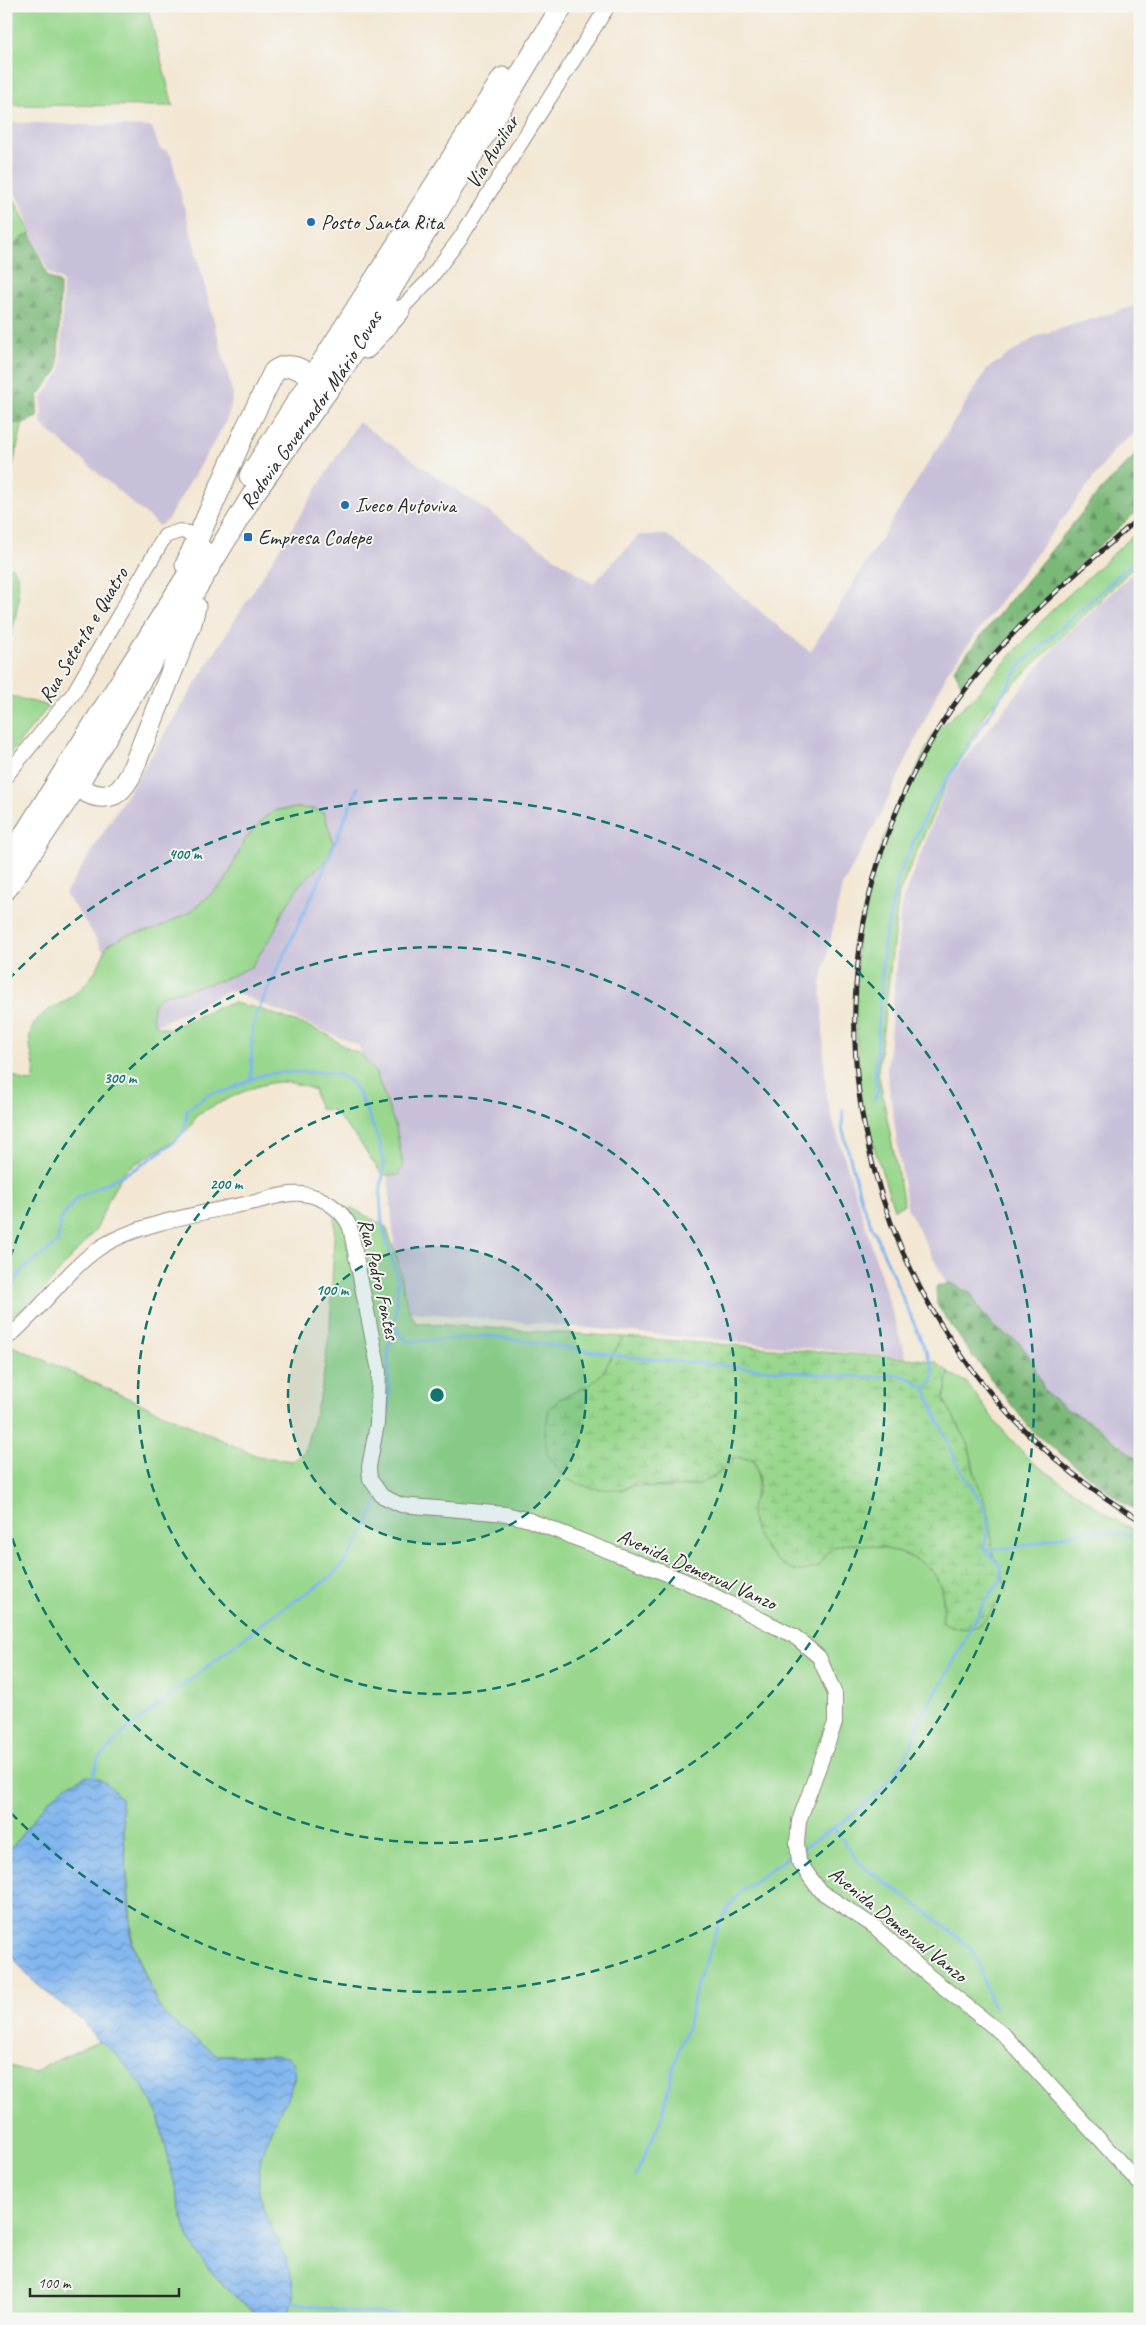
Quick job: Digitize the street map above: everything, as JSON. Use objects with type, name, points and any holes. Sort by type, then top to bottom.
[{"type":"highway","name":"Rodovia Governador Mário Covas","points":[[6,889],[77,785],[191,582],[312,378],[549,6]]},
{"type":"highway","name":"Rodovia Governador Mário Covas","points":[[6,864],[71,759],[191,582],[342,370],[389,310],[562,6]]},
{"type":"highway","points":[[71,759],[72,776],[77,785],[90,794],[102,796],[115,794],[123,787],[130,776],[190,623],[191,582],[187,560],[261,395],[274,372],[280,367],[295,367],[312,378],[314,392],[305,421]]},
{"type":"street","name":"Via Auxiliar","points":[[389,310],[425,285],[461,237],[608,6]]},
{"type":"street","name":"Rua Setenta e Quatro","points":[[6,776],[73,694],[165,536],[180,531],[198,535]]},
{"type":"street","name":"Rua Pedro Fontes","points":[[6,1339],[30,1318],[84,1260],[113,1240],[190,1216],[289,1195],[300,1194],[314,1197],[336,1208],[350,1227],[378,1371],[378,1424],[369,1466],[370,1480],[382,1496]]},
{"type":"street","name":"Avenida Demerval Vanzo","points":[[382,1496],[402,1505],[506,1514],[529,1520],[685,1582],[794,1636],[819,1657],[835,1694],[835,1723],[799,1821],[797,1843],[799,1862],[820,1891],[875,1928],[929,1976],[1005,2036],[1140,2184]]},
{"type":"shaded area","points":[[6,122],[152,127],[160,149],[167,151],[171,156],[233,394],[225,424],[168,519],[159,526],[41,424],[42,398],[61,371],[63,281],[48,272],[21,204],[6,177]]},
{"type":"shaded area","points":[[1140,304],[1140,429],[1116,448],[948,671],[880,816],[842,886],[821,984],[826,1098],[906,1357],[400,1311],[384,1129],[359,1046],[230,990],[149,1029],[91,930],[65,894],[358,422],[593,584],[639,535],[667,535],[810,652],[987,369],[1037,336]]},
{"type":"shaded area","points":[[1140,566],[1140,1481],[1076,1437],[948,1287],[907,1207],[887,1074],[901,905],[950,777],[1057,644]]},
{"type":"green space","points":[[6,6],[147,6],[173,106],[6,105]]},
{"type":"green space","points":[[6,183],[31,233],[23,237],[6,253]]},
{"type":"green space","points":[[31,233],[47,276],[60,283],[58,370],[38,396],[37,417],[23,423],[6,423],[6,253],[23,237]]},
{"type":"green space","points":[[6,423],[23,423],[6,493]]},
{"type":"green space","points":[[1140,450],[1140,508],[1084,560],[962,686],[954,669],[1099,492]]},
{"type":"green space","points":[[1140,529],[1140,561],[987,710],[949,777],[899,893],[878,1072],[904,1205],[894,1209],[861,1106],[855,1013],[858,929],[883,839],[934,733],[972,699],[1049,613]]},
{"type":"green space","points":[[6,564],[17,573],[19,595],[12,632],[6,648]]},
{"type":"green space","points":[[6,695],[49,706],[6,759]]},
{"type":"green space","points":[[314,809],[324,813],[333,842],[328,859],[300,884],[281,915],[273,934],[251,967],[222,980],[162,996],[154,1003],[152,1017],[156,1026],[170,1029],[218,1007],[234,1003],[260,1009],[307,1026],[328,1035],[345,1047],[362,1055],[375,1071],[396,1128],[403,1165],[398,1175],[382,1175],[359,1141],[332,1110],[320,1109],[315,1097],[315,1090],[282,1082],[256,1087],[197,1114],[191,1126],[177,1139],[125,1170],[109,1198],[97,1228],[29,1306],[6,1320],[6,1071],[22,1081],[33,1082],[34,1067],[30,1047],[30,1033],[33,1026],[42,1015],[71,997],[91,978],[107,945],[127,935],[156,929],[190,912],[225,882],[245,840],[265,817],[276,810]]},
{"type":"green space","points":[[352,1208],[386,1227],[397,1258],[407,1306],[416,1323],[623,1337],[603,1372],[590,1385],[560,1399],[621,1490],[630,1486],[675,1488],[698,1484],[718,1474],[736,1457],[754,1460],[757,1483],[751,1506],[818,1567],[830,1551],[835,1547],[845,1544],[872,1546],[903,1554],[927,1567],[934,1574],[940,1585],[943,1597],[942,1622],[952,1626],[971,1629],[1007,1589],[1000,1566],[993,1554],[968,1443],[944,1400],[949,1373],[966,1382],[998,1425],[1031,1461],[1114,1519],[1140,1533],[1140,2319],[282,2319],[291,2307],[293,2293],[291,2277],[286,2260],[264,2210],[259,2193],[259,2176],[262,2153],[266,2142],[295,2078],[236,2055],[217,2055],[182,2030],[164,2014],[157,2003],[133,1944],[121,1799],[105,1782],[47,1802],[6,1855],[6,1343],[257,1456],[292,1461],[304,1453],[321,1392],[330,1329],[335,1218]]},
{"type":"green space","points":[[950,1283],[971,1294],[980,1310],[995,1328],[1020,1343],[1032,1361],[1045,1392],[1066,1409],[1093,1424],[1138,1460],[1140,1511],[1126,1505],[1034,1433],[972,1355],[937,1305],[936,1287]]},
{"type":"green space","points":[[623,1337],[936,1362],[949,1373],[944,1400],[968,1443],[974,1472],[989,1515],[993,1554],[1000,1566],[1007,1589],[988,1616],[982,1623],[966,1629],[942,1622],[943,1597],[940,1585],[934,1574],[916,1560],[888,1549],[858,1544],[845,1544],[835,1547],[830,1551],[818,1567],[801,1571],[780,1563],[765,1547],[754,1528],[751,1508],[759,1482],[754,1460],[735,1457],[721,1471],[699,1485],[649,1487],[637,1483],[621,1490],[591,1488],[566,1479],[547,1454],[545,1432],[549,1409],[560,1399],[590,1385],[603,1372]]},
{"type":"green space","points":[[100,2041],[117,2055],[133,2074],[146,2091],[158,2115],[187,2235],[205,2265],[232,2294],[261,2319],[6,2319],[6,2065],[34,2073],[44,2066]]},
{"type":"water","points":[[86,1776],[102,1780],[121,1799],[132,1944],[157,2003],[164,2014],[182,2030],[217,2055],[288,2057],[294,2063],[295,2071],[291,2088],[264,2146],[260,2163],[259,2181],[260,2198],[264,2211],[286,2260],[291,2277],[293,2293],[291,2307],[282,2319],[260,2318],[232,2294],[205,2265],[187,2235],[158,2115],[146,2091],[117,2055],[100,2041],[99,2043],[83,2021],[27,1975],[11,1953],[6,1940],[6,1855],[47,1802],[65,1786]]},
{"type":"waterway","points":[[875,1099],[878,1091],[875,1078],[884,944],[898,876],[928,809],[1021,665],[1140,556]]},
{"type":"waterway","points":[[251,1080],[252,1035],[255,1017],[322,874],[358,787]]},
{"type":"waterway","points":[[6,1295],[23,1269],[55,1245],[58,1240],[61,1219],[77,1198],[137,1168],[174,1142],[184,1131],[187,1110],[209,1094],[226,1091],[259,1076],[272,1073],[323,1072],[340,1075],[352,1083],[363,1102],[379,1141],[384,1164],[380,1196],[382,1223],[398,1281],[395,1324],[401,1337],[411,1342],[490,1336],[629,1357],[840,1376],[880,1377],[894,1374],[911,1379],[925,1389],[956,1462],[987,1512],[988,1527],[984,1548],[1001,1567],[1001,1580],[983,1605],[945,1678],[923,1712],[910,1749],[900,1767],[881,1790],[849,1818],[803,1848]]},
{"type":"waterway","points":[[843,1111],[842,1127],[862,1203],[934,1370],[933,1379],[925,1389]]},
{"type":"waterway","points":[[379,1450],[389,1410],[388,1347],[397,1332]]},
{"type":"waterway","points":[[377,1459],[378,1475],[381,1484]]},
{"type":"waterway","points":[[92,1781],[98,1760],[123,1733],[269,1618],[331,1577],[345,1561],[361,1536],[379,1499]]},
{"type":"waterway","points":[[987,1550],[1024,1546],[1086,1530],[1140,1536]]},
{"type":"waterway","points":[[834,1828],[864,1867],[970,1947],[978,1961],[985,1986],[994,2007]]},
{"type":"waterway","points":[[636,2175],[661,2119],[677,2055],[687,2029],[698,1980],[721,1919],[740,1892],[789,1856]]},
{"type":"waterway","points":[[287,2301],[347,2312],[400,2314]]},
{"type":"railway","points":[[1140,517],[1030,616],[1004,643],[980,671],[937,731],[887,837],[860,947],[856,1059],[874,1168],[912,1271],[970,1367],[1046,1451],[1140,1520]]},
{"type":"place","name":"Posto Santa Rita","points":[[311,222]]},
{"type":"place","name":"Iveco Autoviva","points":[[345,505]]},
{"type":"place","name":"Empresa Codepe","points":[[248,537]]}]
